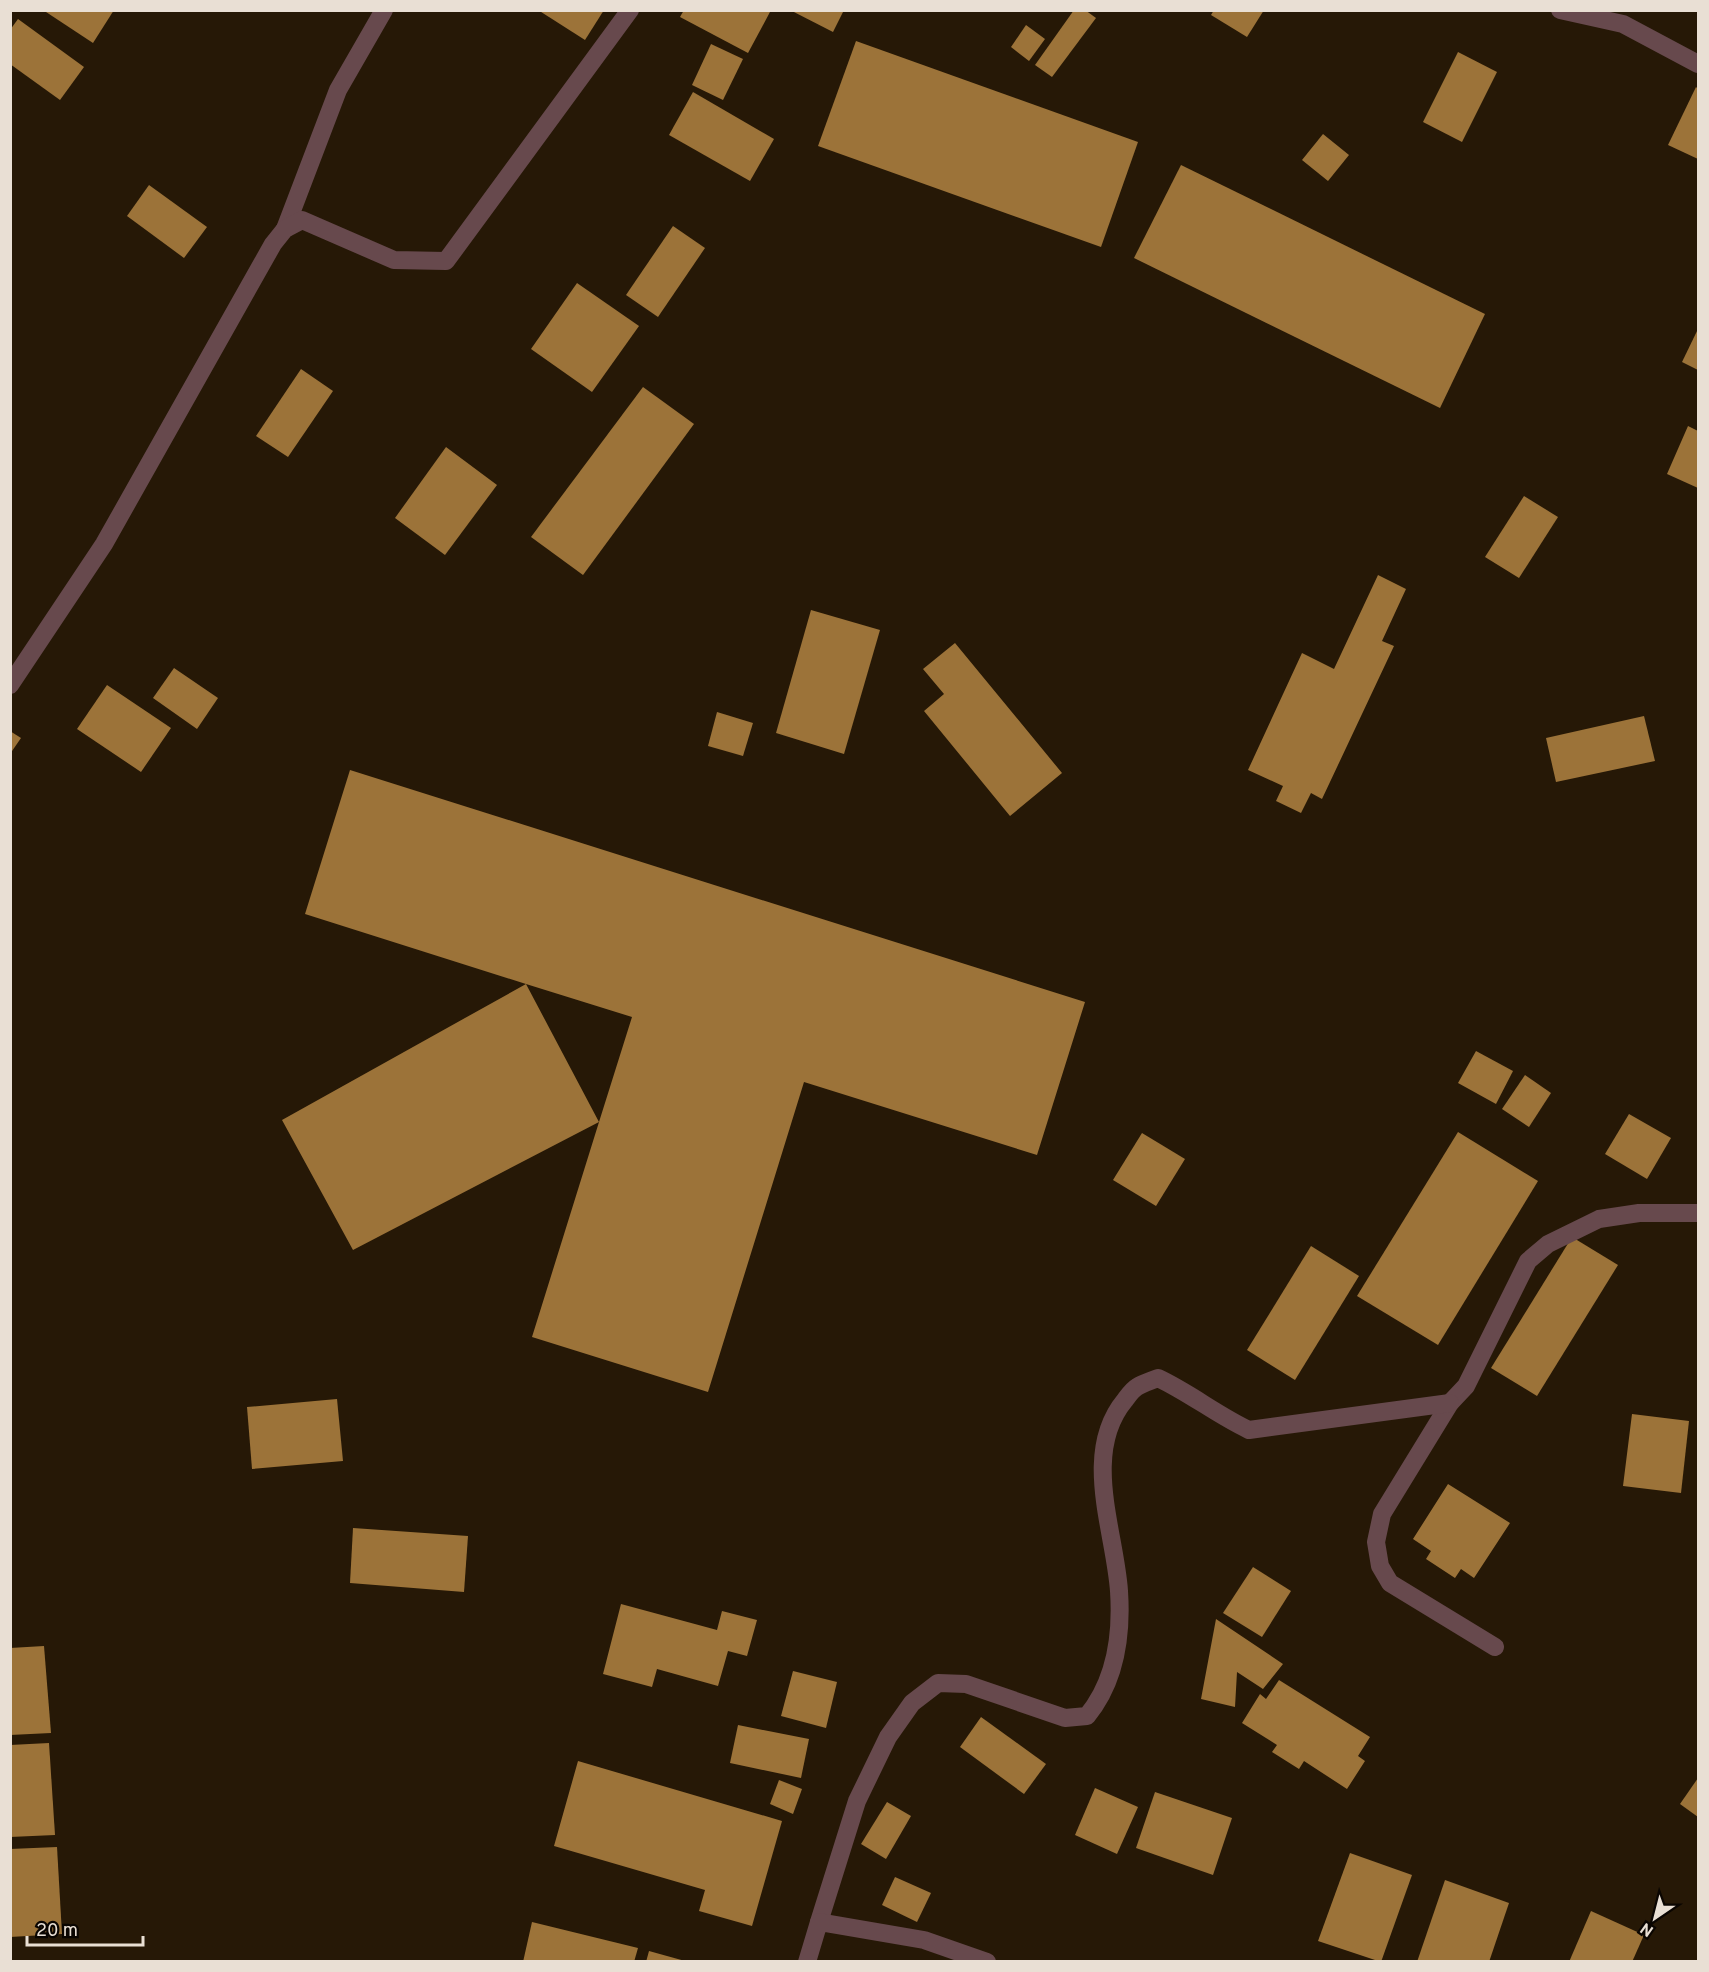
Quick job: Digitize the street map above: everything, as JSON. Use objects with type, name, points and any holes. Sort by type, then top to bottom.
[{"type":"street","points":[[10,685],[104,544],[273,244],[285,229],[338,90],[384,10]]},
{"type":"street","points":[[285,229],[302,220],[394,261],[446,261],[630,10]]},
{"type":"street","points":[[1560,10],[1623,24],[1698,64]]},
{"type":"street","points":[[1496,1647],[1390,1583],[1380,1566],[1376,1542],[1382,1514],[1450,1403],[1466,1386],[1528,1261],[1548,1244],[1599,1219],[1639,1213],[1698,1213]]},
{"type":"street","points":[[807,1962],[857,1801],[888,1737],[912,1703],[938,1683],[966,1684],[1065,1718],[1087,1716],[1102,1698],[1115,1664],[1119,1593],[1103,1457],[1105,1439],[1117,1410],[1135,1388],[1158,1378],[1180,1388],[1229,1421],[1249,1430],[1450,1403]]},
{"type":"street","points":[[819,1922],[924,1940],[987,1962]]},
{"type":"building","points":[[43,10],[114,10],[93,43]]},
{"type":"building","points":[[538,10],[604,10],[585,40]]},
{"type":"building","points":[[684,10],[766,10],[770,12],[748,53],[680,17]]},
{"type":"building","points":[[790,10],[844,10],[833,32]]},
{"type":"building","points":[[1074,10],[1085,10],[1096,18],[1052,77],[1035,65]]},
{"type":"building","points":[[1214,10],[1264,10],[1247,37],[1211,15]]},
{"type":"building","points":[[18,19],[84,67],[60,100],[10,64],[10,30]]},
{"type":"building","points":[[1026,25],[1045,39],[1029,61],[1011,47]]},
{"type":"building","points":[[856,41],[1138,142],[1101,247],[818,146]]},
{"type":"building","points":[[711,44],[743,59],[723,100],[692,85]]},
{"type":"building","points":[[1458,52],[1497,72],[1462,142],[1423,122]]},
{"type":"building","points":[[1696,87],[1698,89],[1698,159],[1668,145]]},
{"type":"building","points":[[693,92],[774,139],[750,181],[669,135]]},
{"type":"building","points":[[1323,134],[1349,155],[1328,181],[1302,160]]},
{"type":"building","points":[[1181,165],[1485,314],[1440,408],[1134,258]]},
{"type":"building","points":[[149,185],[207,227],[184,258],[127,216]]},
{"type":"building","points":[[673,226],[705,248],[658,317],[626,295]]},
{"type":"building","points":[[577,283],[639,326],[592,392],[531,349]]},
{"type":"building","points":[[1698,329],[1698,370],[1682,362]]},
{"type":"building","points":[[301,369],[333,391],[288,457],[256,436]]},
{"type":"building","points":[[643,387],[694,424],[583,575],[531,537]]},
{"type":"building","points":[[1688,426],[1698,431],[1698,488],[1667,474]]},
{"type":"building","points":[[446,447],[497,485],[445,555],[395,518]]},
{"type":"building","points":[[1524,496],[1558,517],[1519,578],[1485,557]]},
{"type":"building","points":[[1378,575],[1406,589],[1382,641],[1394,646],[1322,799],[1311,793],[1301,813],[1276,801],[1283,786],[1248,770],[1302,653],[1334,669]]},
{"type":"building","points":[[811,610],[880,630],[844,754],[776,733]]},
{"type":"building","points":[[955,643],[1062,773],[1010,816],[924,711],[944,694],[923,669]]},
{"type":"building","points":[[174,668],[218,698],[197,729],[153,698]]},
{"type":"building","points":[[107,685],[171,728],[141,772],[77,729]]},
{"type":"building","points":[[717,712],[753,723],[743,756],[708,746]]},
{"type":"building","points":[[1644,716],[1655,761],[1556,782],[1546,738]]},
{"type":"building","points":[[10,731],[21,738],[10,754]]},
{"type":"building","points":[[350,770],[1085,1002],[1037,1155],[804,1082],[708,1392],[532,1337],[632,1017],[305,914]]},
{"type":"building","points":[[526,984],[599,1122],[353,1250],[282,1120]]},
{"type":"building","points":[[1476,1051],[1513,1071],[1496,1104],[1458,1083]]},
{"type":"building","points":[[1525,1075],[1551,1093],[1529,1127],[1502,1109]]},
{"type":"building","points":[[1629,1114],[1671,1138],[1647,1179],[1605,1154]]},
{"type":"building","points":[[1458,1132],[1538,1181],[1438,1345],[1357,1296]]},
{"type":"building","points":[[1142,1133],[1185,1159],[1156,1206],[1113,1180]]},
{"type":"building","points":[[1572,1237],[1618,1265],[1537,1396],[1491,1368]]},
{"type":"building","points":[[1311,1246],[1359,1276],[1295,1380],[1247,1350]]},
{"type":"building","points":[[337,1399],[343,1461],[252,1469],[247,1407]]},
{"type":"building","points":[[1632,1414],[1689,1421],[1681,1493],[1623,1486]]},
{"type":"building","points":[[1448,1484],[1510,1523],[1474,1578],[1461,1569],[1455,1578],[1426,1559],[1431,1551],[1413,1539]]},
{"type":"building","points":[[353,1528],[468,1536],[464,1592],[350,1583]]},
{"type":"building","points":[[1253,1567],[1291,1591],[1262,1637],[1223,1613]]},
{"type":"building","points":[[621,1604],[717,1630],[722,1611],[757,1620],[747,1656],[728,1651],[718,1686],[657,1669],[652,1687],[603,1674]]},
{"type":"building","points":[[1216,1619],[1283,1664],[1263,1689],[1237,1672],[1235,1707],[1201,1699]]},
{"type":"building","points":[[44,1646],[51,1733],[10,1735],[10,1648]]},
{"type":"building","points":[[793,1671],[837,1682],[826,1728],[781,1716]]},
{"type":"building","points":[[1279,1680],[1370,1737],[1358,1756],[1365,1761],[1347,1789],[1304,1761],[1299,1769],[1272,1752],[1277,1745],[1242,1723],[1260,1694],[1266,1699]]},
{"type":"building","points":[[981,1717],[1046,1764],[1024,1794],[960,1747]]},
{"type":"building","points":[[738,1725],[809,1739],[801,1778],[730,1763]]},
{"type":"building","points":[[49,1743],[55,1835],[10,1837],[10,1745]]},
{"type":"building","points":[[578,1761],[782,1821],[752,1926],[699,1911],[705,1890],[554,1846]]},
{"type":"building","points":[[1698,1778],[1698,1817],[1680,1804]]},
{"type":"building","points":[[779,1780],[802,1789],[793,1814],[770,1804]]},
{"type":"building","points":[[1095,1788],[1138,1807],[1117,1854],[1075,1835]]},
{"type":"building","points":[[1155,1792],[1232,1818],[1213,1875],[1136,1848]]},
{"type":"building","points":[[887,1802],[911,1816],[886,1859],[861,1844]]},
{"type":"building","points":[[57,1847],[62,1934],[10,1937],[10,1849]]},
{"type":"building","points":[[1350,1853],[1412,1875],[1381,1962],[1318,1941]]},
{"type":"building","points":[[895,1877],[931,1893],[917,1922],[882,1905]]},
{"type":"building","points":[[1445,1880],[1509,1903],[1489,1962],[1417,1962]]},
{"type":"building","points":[[1591,1911],[1644,1935],[1632,1962],[1569,1962]]},
{"type":"building","points":[[532,1922],[638,1948],[634,1962],[523,1962]]},
{"type":"building","points":[[649,1951],[685,1961],[685,1962],[646,1962]]}]
